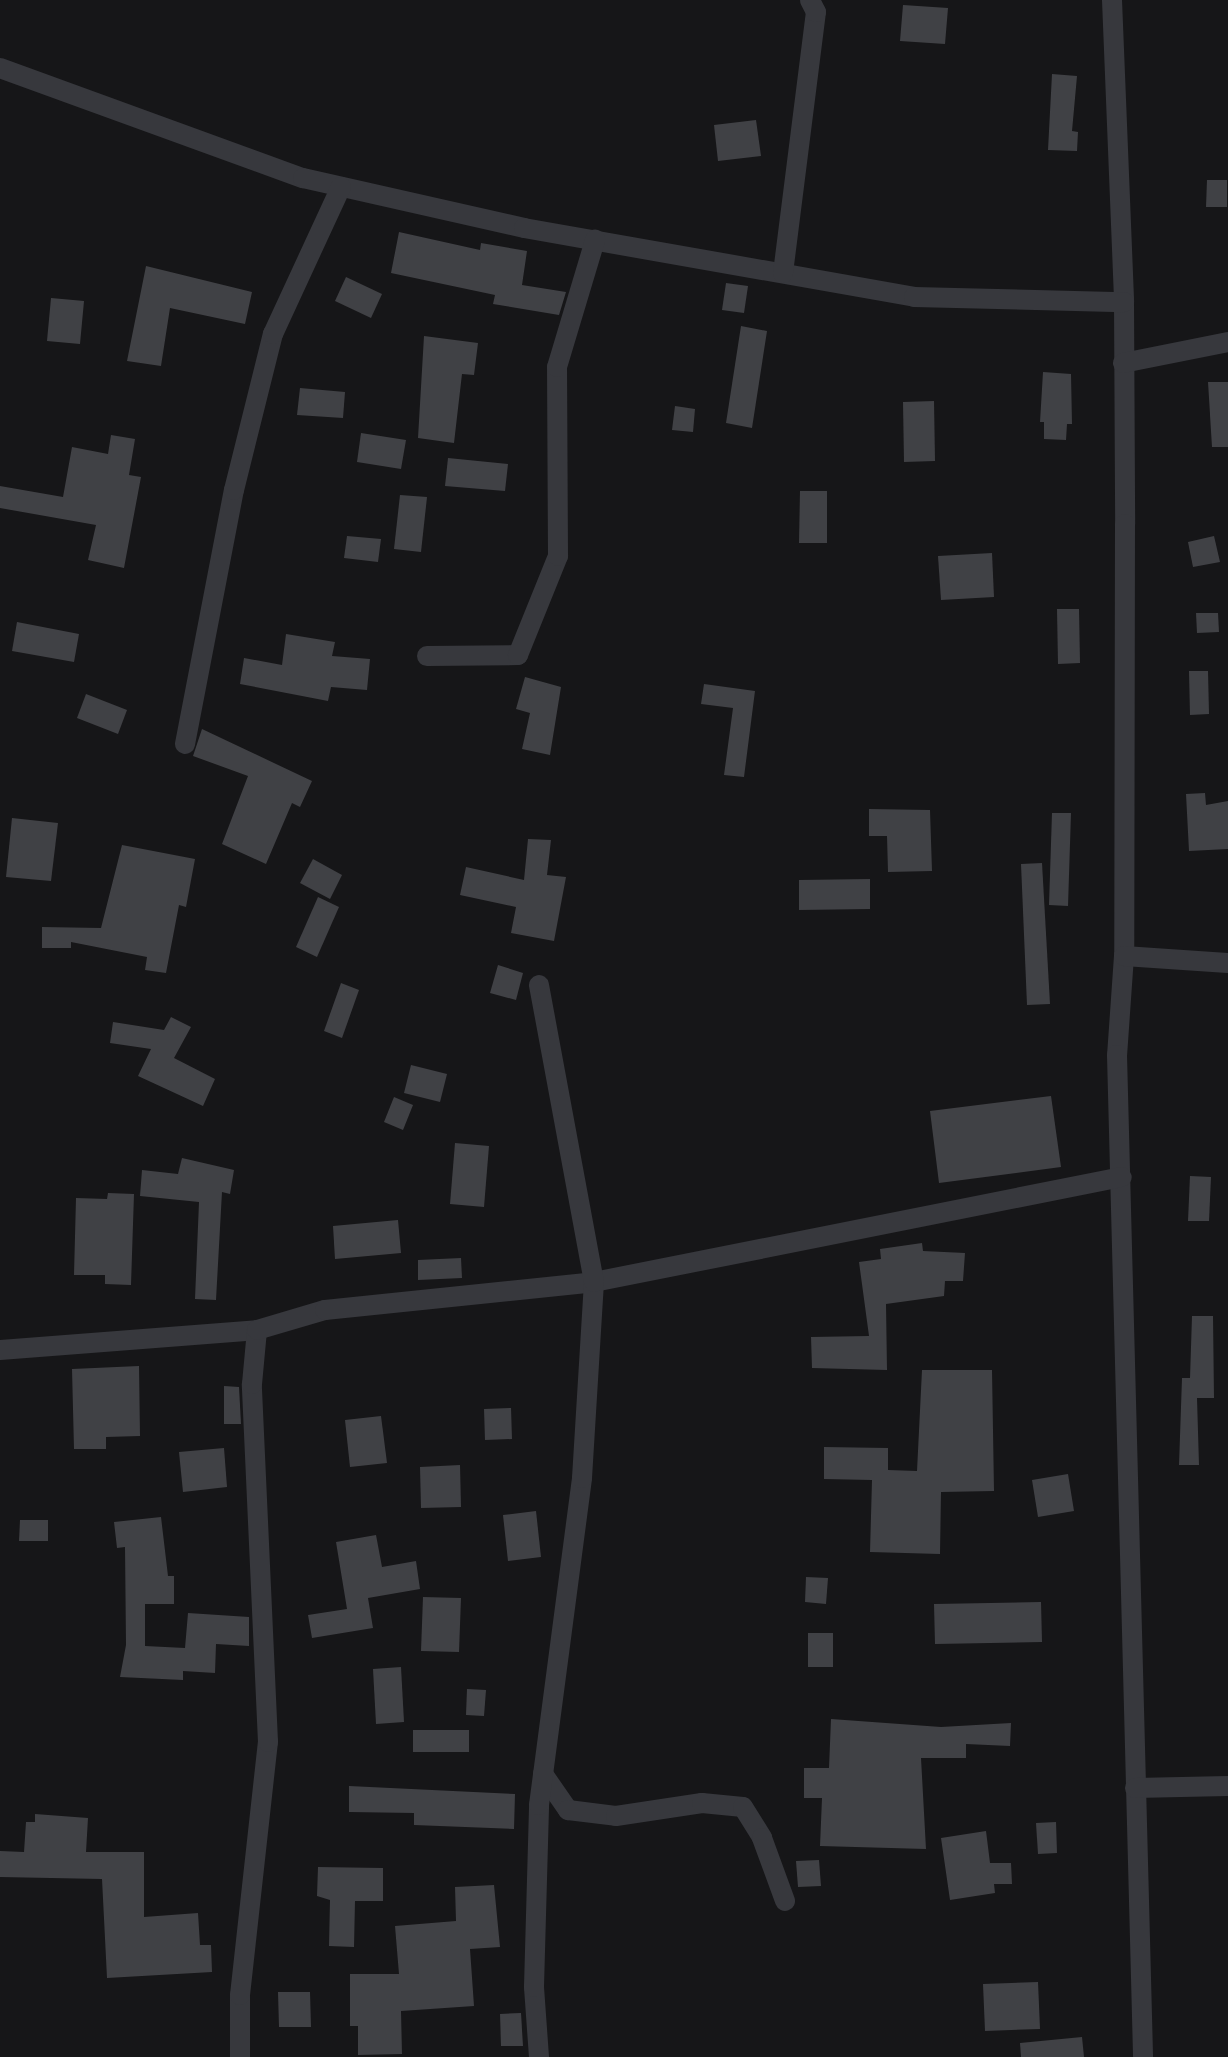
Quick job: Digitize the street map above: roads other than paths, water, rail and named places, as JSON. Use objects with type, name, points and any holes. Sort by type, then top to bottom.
[{"type":"street","points":[[783,273],[816,12],[810,0]]},
{"type":"street","points":[[1112,0],[1124,302],[1124,956],[1117,1055],[1143,2057]]},
{"type":"street","points":[[0,68],[303,178],[595,240],[914,297],[1124,302]]},
{"type":"street","points":[[185,744],[234,490],[273,334],[341,187]]},
{"type":"street","points":[[427,656],[518,655],[558,556],[557,367],[595,240]]},
{"type":"street","points":[[1123,363],[1228,342]]},
{"type":"street","points":[[1124,956],[1228,963]]},
{"type":"street","points":[[539,985],[594,1282],[582,1478],[543,1774],[534,1987],[539,2057]]},
{"type":"street","points":[[0,1350],[257,1330],[325,1310],[594,1282],[1122,1177]]},
{"type":"street","points":[[240,2057],[240,1995],[268,1742],[252,1384],[257,1330]]},
{"type":"street","points":[[543,1774],[568,1810],[616,1816],[702,1803],[743,1807],[762,1838],[785,1901]]},
{"type":"street","points":[[1135,1788],[1228,1786]]}]
